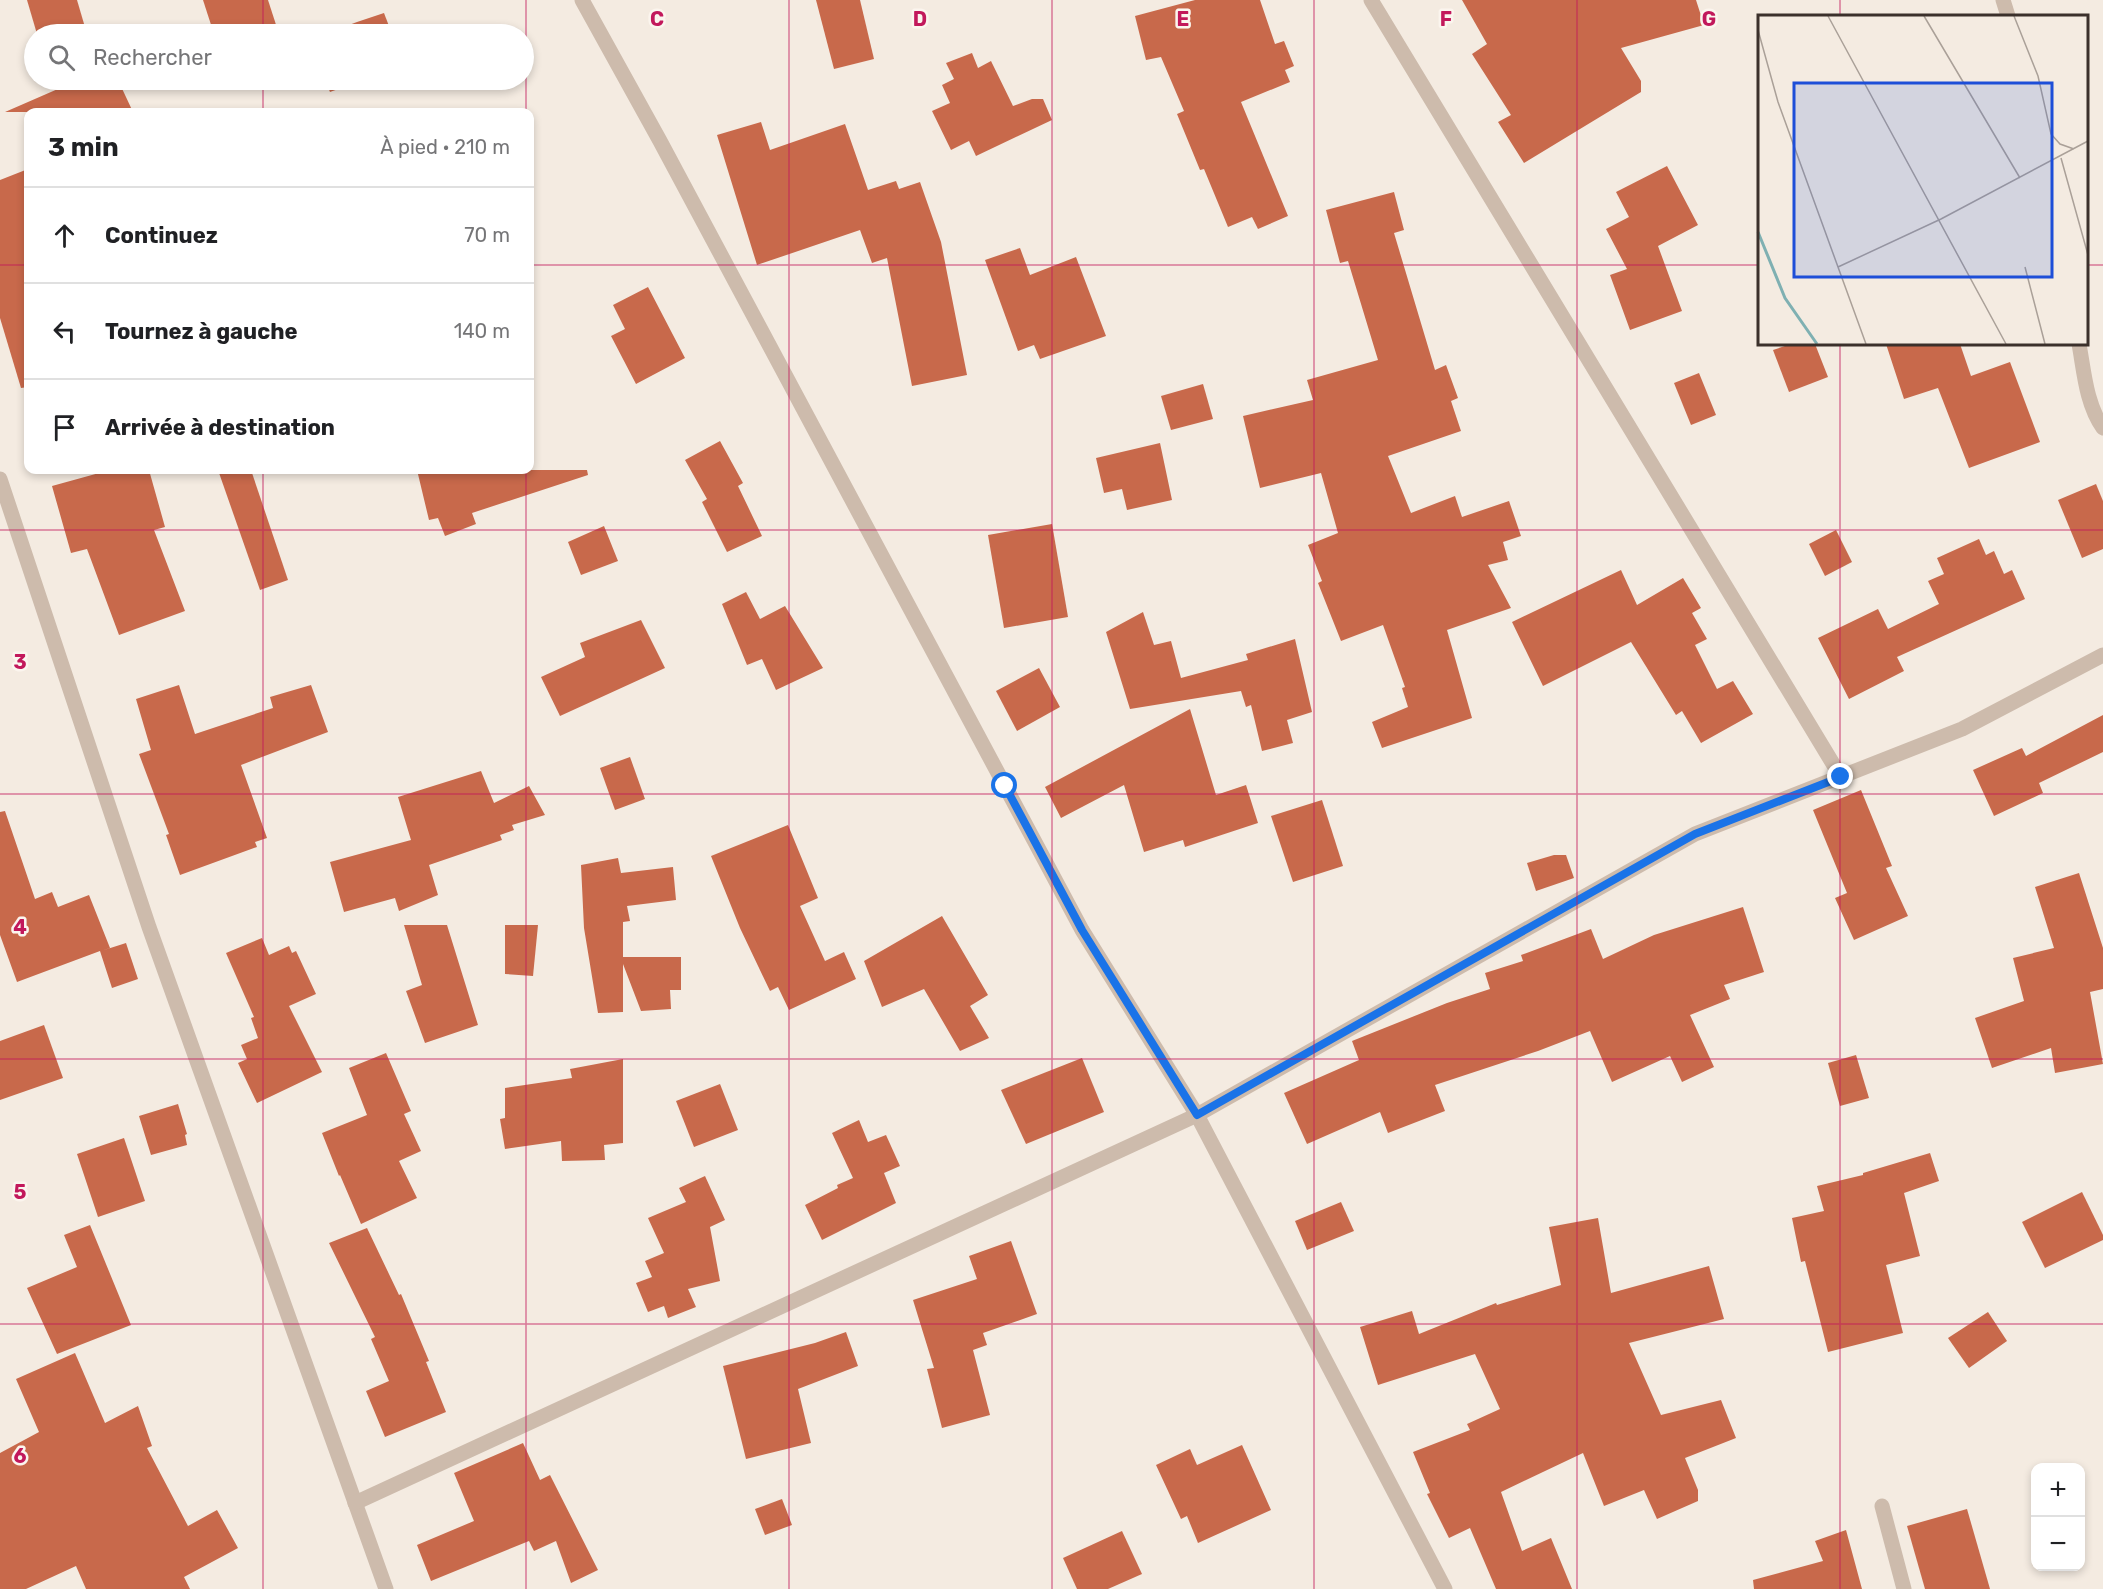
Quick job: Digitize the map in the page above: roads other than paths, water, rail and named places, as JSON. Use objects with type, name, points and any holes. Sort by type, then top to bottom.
[{"type":"street","points":[[582,0],[672,162],[1082,930],[1197,1115],[1445,1589]]},
{"type":"street","points":[[1371,0],[1841,777]]},
{"type":"street","points":[[2003,0],[2007,15]]},
{"type":"street","points":[[2079,345],[2086,387],[2097,420],[2103,428]]},
{"type":"street","points":[[0,480],[149,927],[386,1589]]},
{"type":"street","points":[[355,1503],[1197,1115],[1695,834],[1962,729],[2103,656]]},
{"type":"street","points":[[1882,1506],[1904,1589]]}]
